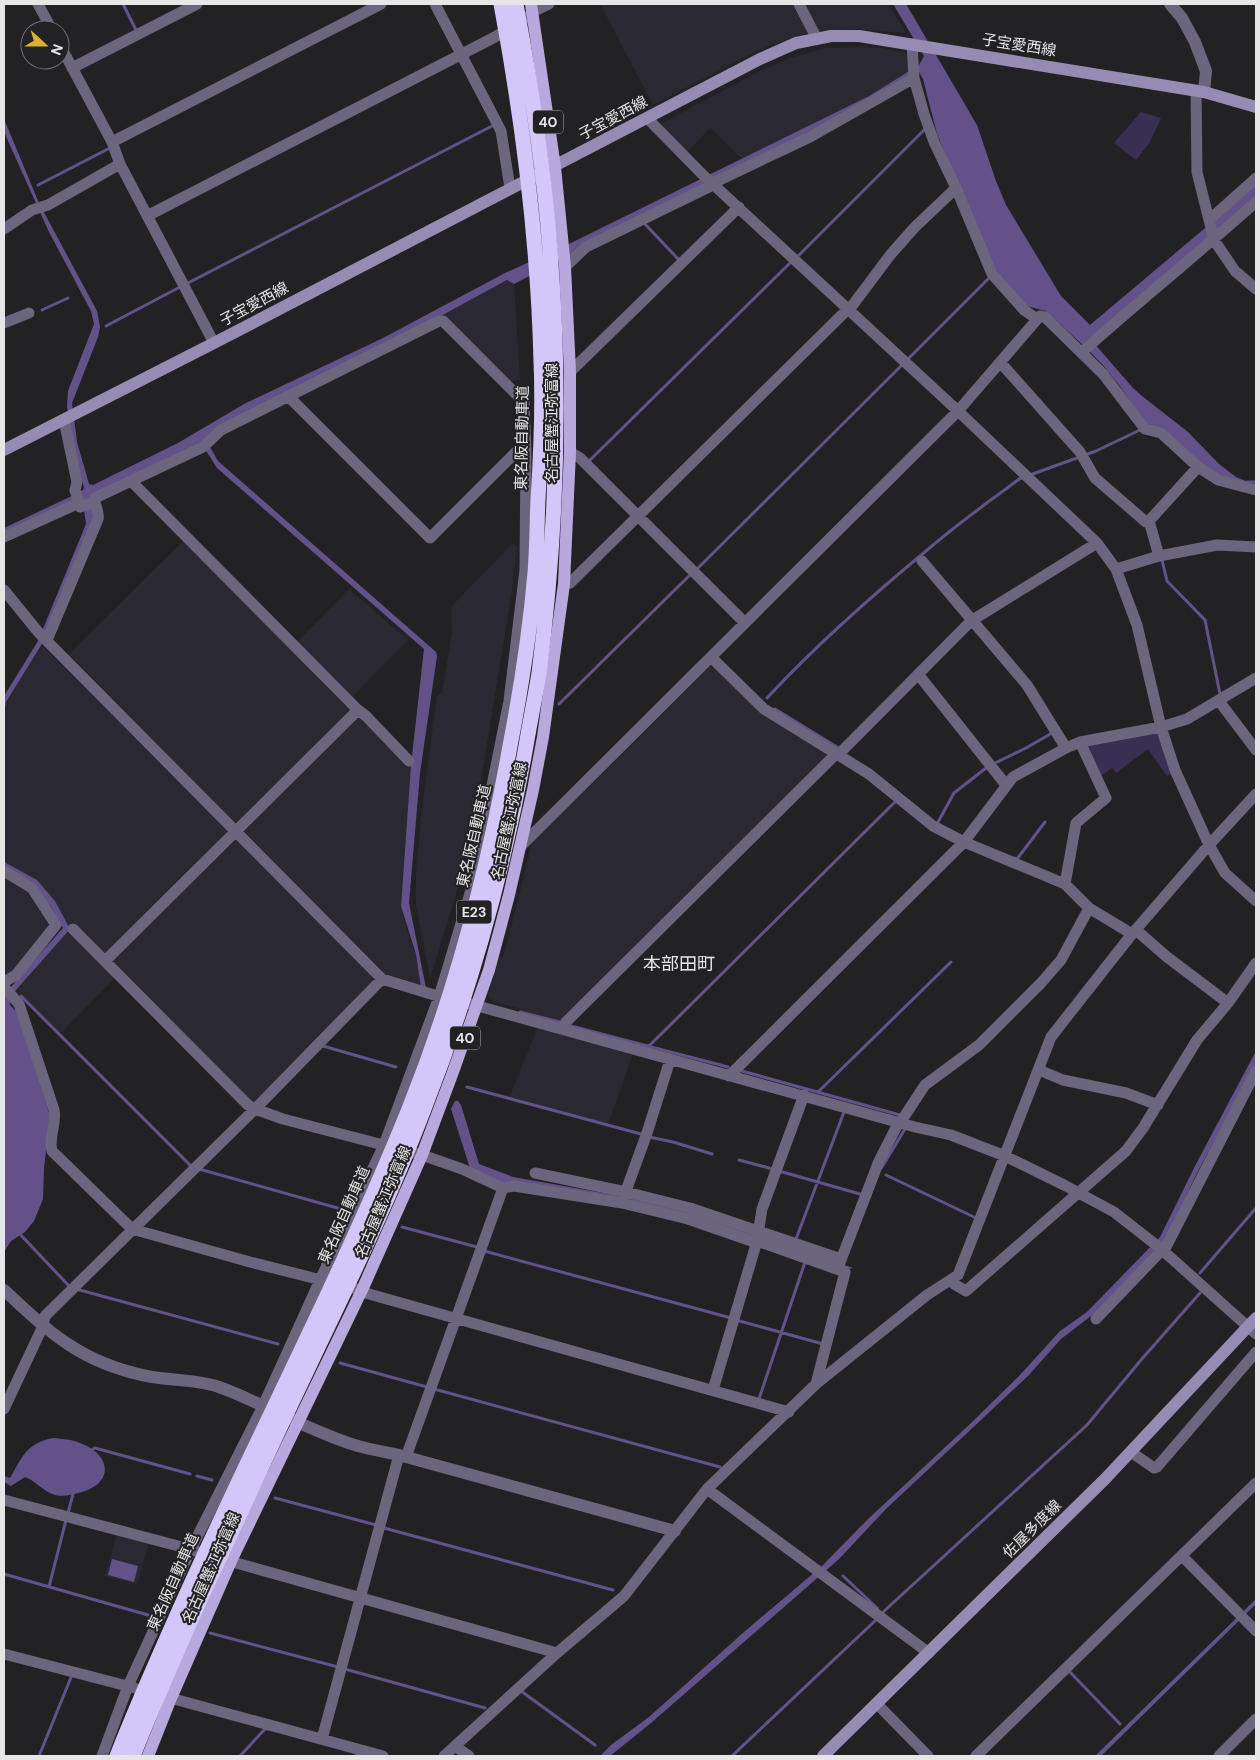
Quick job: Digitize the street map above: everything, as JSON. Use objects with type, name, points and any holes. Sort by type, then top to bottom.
[{"type":"highway","name":"東名阪自動車道","points":[[117,1756],[137,1703],[225,1509],[325,1299],[410,1105],[446,1006],[481,887],[503,788],[523,675],[535,574],[540,458],[541,364],[536,252],[525,156],[502,4]]},
{"type":"highway","name":"E23","points":[[133,1756],[151,1708],[242,1507],[383,1210],[424,1110],[460,1010],[496,890],[518,791],[538,676],[549,576],[556,460],[556,364],[550,249],[540,153],[516,4]]},
{"type":"main road","name":"名古屋蟹江弥富線","points":[[148,1756],[171,1698],[231,1561],[362,1290],[422,1155],[489,970],[509,895],[543,737],[564,584],[570,452],[570,372],[564,266],[555,167],[532,10]]},
{"type":"main road","name":"子宝愛西線","points":[[4,450],[214,344],[760,59],[796,43],[831,36],[860,36],[1200,91],[1256,107]]},
{"type":"main road","name":"佐屋多度線","points":[[823,1756],[878,1704],[1132,1452],[1254,1326]]},
{"type":"street","points":[[38,4],[47,20]]},
{"type":"street","points":[[72,68],[197,4]]},
{"type":"street","points":[[112,142],[382,4]]},
{"type":"street","points":[[434,4],[501,131],[510,188]]},
{"type":"street","points":[[147,216],[495,37],[532,10],[549,4]]},
{"type":"street","points":[[798,4],[816,39]]},
{"type":"street","points":[[1170,4],[1182,18],[1195,42],[1206,71],[1200,91],[1196,172],[1213,239],[1235,271],[1256,289]]},
{"type":"street","points":[[913,44],[914,74],[934,142],[956,188],[992,274],[1024,310],[1037,319]]},
{"type":"street","points":[[70,64],[112,142],[120,164],[214,344]]},
{"type":"street","points":[[564,266],[586,247],[810,137],[914,74]]},
{"type":"street","points":[[648,119],[702,174],[958,410],[1097,543],[1116,569],[1137,625],[1162,727],[1175,770],[1209,845],[1225,873],[1256,901]]},
{"type":"street","points":[[4,229],[120,164]]},
{"type":"street","points":[[1209,222],[1256,178]]},
{"type":"street","points":[[564,584],[570,583],[848,309],[915,226],[956,188]]},
{"type":"street","points":[[1083,350],[1256,202]]},
{"type":"street","points":[[570,372],[739,207]]},
{"type":"street","points":[[4,323],[29,313]]},
{"type":"street","points":[[519,848],[958,410],[1040,316],[1045,317],[1083,350],[1144,428],[1161,432],[1198,467],[1218,480],[1256,490]]},
{"type":"street","points":[[43,637],[98,519],[96,498],[202,447],[221,430],[439,321],[443,321],[524,402],[526,570],[509,701],[471,890],[439,997],[384,1145],[263,1406],[191,1549],[128,1686],[102,1756]]},
{"type":"street","points":[[1000,362],[1082,456],[1095,478],[1146,522],[1149,521]]},
{"type":"street","points":[[288,396],[430,538],[517,452],[526,452]]},
{"type":"street","points":[[64,420],[77,482],[75,490],[80,505]]},
{"type":"street","points":[[570,452],[580,458],[745,623]]},
{"type":"street","points":[[1149,521],[1198,467]]},
{"type":"street","points":[[131,481],[409,761]]},
{"type":"street","points":[[4,537],[80,505],[95,502]]},
{"type":"street","points":[[1149,521],[1159,556]]},
{"type":"street","points":[[562,1029],[566,1022],[972,621],[1097,543]]},
{"type":"street","points":[[1116,569],[1159,556],[1217,545],[1256,547]]},
{"type":"street","points":[[922,561],[1027,685],[1066,748]]},
{"type":"street","points":[[5,597],[382,979],[439,997],[477,1005],[670,1060],[951,1135],[1005,1156],[1114,1212],[1160,1247],[1254,1326]]},
{"type":"street","points":[[711,657],[764,709],[869,774],[933,826],[964,842],[1065,884],[1089,908],[1134,932],[1228,1004]]},
{"type":"street","points":[[918,674],[1006,786]]},
{"type":"street","points":[[729,1076],[964,842],[1013,777],[1080,742],[1162,727],[1187,719],[1256,678]]},
{"type":"street","points":[[1219,701],[1256,750]]},
{"type":"street","points":[[105,961],[358,710]]},
{"type":"street","points":[[1065,884],[1076,823],[1106,798],[1080,742]]},
{"type":"street","points":[[444,1756],[557,1653],[624,1596],[707,1489],[816,1384],[927,1295],[958,1275],[1052,1037],[1134,932],[1256,794]]},
{"type":"street","points":[[4,871],[32,888],[56,925],[16,975],[4,982]]},
{"type":"street","points":[[840,1265],[879,1161],[900,1122],[926,1085],[980,1045],[1041,983],[1061,960],[1089,908]]},
{"type":"street","points":[[73,929],[255,1109],[422,1155],[462,1168],[504,1188],[514,1186],[624,1198]]},
{"type":"street","points":[[952,1279],[954,1284],[966,1291],[1126,1151],[1158,1105],[1197,1040],[1228,1004],[1256,963]]},
{"type":"street","points":[[4,1409],[43,1326],[45,1316],[255,1109],[382,979]]},
{"type":"street","points":[[4,987],[19,1004],[54,1110],[55,1121],[50,1144],[52,1151],[132,1229],[250,1262],[362,1290],[369,1294],[789,1412]]},
{"type":"street","points":[[624,1198],[670,1060]]},
{"type":"street","points":[[1039,1070],[1064,1080],[1126,1092],[1158,1105]]},
{"type":"street","points":[[1096,1318],[1160,1247],[1256,1071]]},
{"type":"street","points":[[713,1390],[757,1237],[762,1209],[804,1095]]},
{"type":"street","points":[[535,1173],[624,1198],[688,1219],[757,1237],[840,1265],[845,1272],[816,1384]]},
{"type":"street","points":[[322,1740],[360,1598],[403,1456],[504,1188]]},
{"type":"street","points":[[4,1290],[43,1326],[66,1344],[85,1356],[108,1366],[150,1377],[185,1380],[218,1386],[297,1422],[357,1446],[403,1456],[675,1531]]},
{"type":"street","points":[[1132,1452],[1150,1466],[1157,1467],[1256,1352]]},
{"type":"street","points":[[976,1756],[1256,1484]]},
{"type":"street","points":[[707,1489],[929,1653]]},
{"type":"street","points":[[4,1500],[191,1549],[557,1653]]},
{"type":"street","points":[[1182,1556],[1256,1631]]},
{"type":"street","points":[[4,1654],[322,1740],[353,1753],[383,1756]]},
{"type":"street","points":[[878,1704],[928,1756]]},
{"type":"street","points":[[1219,1756],[1256,1719]]},
{"type":"street","points":[[454,1746],[469,1756]]},
{"type":"shaded area","points":[[600,4],[795,4],[809,32],[757,51],[653,105]]},
{"type":"shaded area","points":[[802,4],[888,4],[906,33],[857,29],[816,31]]},
{"type":"shaded area","points":[[893,4],[906,4],[977,125],[1006,205],[1061,296],[1090,325],[1256,183],[1256,198],[1093,342],[1133,388],[1188,432],[1219,464],[1236,477],[1251,483],[1222,479],[1147,425],[1103,365],[1046,311],[1026,306],[995,272],[937,134],[923,79],[919,72],[889,90],[514,284],[507,280],[439,317],[221,426],[210,447],[218,461],[436,652],[437,656],[420,773],[409,903],[426,988],[421,988],[416,954],[401,906],[411,765],[424,649],[217,468],[199,443],[93,495],[96,516],[50,631],[6,702],[4,714],[4,696],[38,641],[86,524],[83,502],[4,533],[4,528],[74,495],[84,488],[70,431],[67,406],[68,391],[94,324],[91,311],[49,232],[4,132],[4,119],[39,203],[97,311],[100,327],[98,337],[72,403],[77,442],[89,484],[93,485],[178,443],[244,404],[383,338],[505,273],[573,242],[869,96],[919,65],[924,56]]},
{"type":"shaded area","points":[[827,48],[882,48],[909,54],[911,70],[869,96],[742,159],[710,128],[686,153],[660,124],[762,70],[793,57]]},
{"type":"shaded area","points":[[1141,112],[1161,118],[1150,142],[1136,160],[1114,143]]},
{"type":"shaded area","points":[[507,280],[514,284],[520,379],[507,384],[439,317]]},
{"type":"shaded area","points":[[184,540],[351,707],[350,712],[240,822],[233,823],[69,654]]},
{"type":"shaded area","points":[[513,543],[517,547],[512,591],[475,818],[457,891],[430,979],[416,905],[416,873],[422,808],[437,696],[442,693],[452,632],[451,607]]},
{"type":"shaded area","points":[[349,589],[408,640],[351,698],[295,644]]},
{"type":"shaded area","points":[[42,645],[227,829],[228,835],[109,953],[117,976],[60,1034],[17,990],[70,928],[4,860],[4,714],[6,702]]},
{"type":"shaded area","points":[[710,667],[716,668],[827,753],[828,757],[560,1022],[520,1012],[520,1009],[492,1001],[488,995],[499,958],[504,955],[532,844]]},
{"type":"shaded area","points":[[356,719],[365,719],[411,765],[401,906],[416,954],[421,988],[384,975],[244,831]]},
{"type":"shaded area","points":[[1154,733],[1159,734],[1172,774],[1167,776],[1148,749],[1116,773],[1112,768],[1100,776],[1087,749],[1089,744]]},
{"type":"shaded area","points":[[233,840],[237,840],[373,976],[370,987],[255,1103],[249,1102],[114,966],[113,960]]},
{"type":"shaded area","points":[[4,860],[6,863],[37,880],[55,901],[70,929],[9,998],[10,1005],[17,1012],[50,1116],[44,1168],[43,1199],[34,1221],[25,1232],[11,1241],[4,1252],[4,988],[10,988],[63,928],[50,905],[4,869]]},
{"type":"shaded area","points":[[4,874],[29,891],[50,921],[43,938],[14,971],[4,977]]},
{"type":"shaded area","points":[[538,1027],[633,1053],[608,1125],[509,1098]]},
{"type":"shaded area","points":[[1256,1051],[1256,1063],[1196,1175],[1165,1240],[1095,1313],[1061,1339],[1028,1376],[886,1509],[839,1559],[651,1723],[610,1756],[600,1756],[611,1745],[649,1717],[744,1632],[822,1566],[867,1520],[1020,1375],[1060,1331],[1087,1312],[1160,1237]]},
{"type":"shaded area","points":[[455,1101],[458,1101],[461,1105],[479,1164],[513,1177],[626,1197],[694,1214],[853,1268],[849,1269],[689,1216],[518,1182],[499,1182],[470,1168],[451,1109]]},
{"type":"shaded area","points":[[53,1438],[77,1442],[91,1448],[99,1455],[105,1470],[98,1484],[78,1493],[61,1496],[51,1494],[25,1477],[11,1486],[4,1482],[4,1476],[10,1478],[22,1457],[31,1447],[44,1440]]},
{"type":"shaded area","points":[[117,1533],[149,1542],[137,1585],[105,1576]]},
{"type":"shaded area","points":[[112,1559],[138,1566],[134,1582],[108,1575]]},
{"type":"shaded area","points":[[1256,1599],[1256,1604],[1101,1756],[1095,1756]]},
{"type":"waterway","points":[[123,4],[136,30]]},
{"type":"waterway","points":[[188,283],[494,125]]},
{"type":"waterway","points":[[798,256],[926,128]]},
{"type":"waterway","points":[[38,185],[108,149]]},
{"type":"waterway","points":[[644,223],[679,260]]},
{"type":"waterway","points":[[588,462],[792,261]]},
{"type":"waterway","points":[[909,358],[988,279]]},
{"type":"waterway","points":[[106,326],[180,287]]},
{"type":"waterway","points":[[42,310],[68,298]]},
{"type":"waterway","points":[[696,570],[902,365]]},
{"type":"waterway","points":[[1030,475],[1096,451],[1142,429]]},
{"type":"waterway","points":[[767,698],[847,619],[889,582],[953,529],[1024,477]]},
{"type":"waterway","points":[[1247,482],[1256,482]]},
{"type":"waterway","points":[[1162,560],[1167,581],[1205,620],[1220,694],[1222,693]]},
{"type":"waterway","points":[[559,704],[691,574]]},
{"type":"waterway","points":[[775,709],[837,747]]},
{"type":"waterway","points":[[993,764],[1052,733]]},
{"type":"waterway","points":[[937,824],[954,793],[986,768]]},
{"type":"waterway","points":[[648,1047],[896,801]]},
{"type":"waterway","points":[[1014,858],[1017,859],[1045,822]]},
{"type":"waterway","points":[[818,1092],[951,962]]},
{"type":"waterway","points":[[21,996],[190,1165]]},
{"type":"waterway","points":[[520,1012],[560,1022]]},
{"type":"waterway","points":[[571,1026],[728,1067]]},
{"type":"waterway","points":[[323,1046],[396,1067]]},
{"type":"waterway","points":[[742,1071],[900,1115]]},
{"type":"waterway","points":[[467,1087],[641,1134]]},
{"type":"waterway","points":[[796,1239],[844,1112]]},
{"type":"waterway","points":[[882,1167],[905,1129]]},
{"type":"waterway","points":[[649,1137],[712,1154]]},
{"type":"waterway","points":[[739,1160],[773,1169]]},
{"type":"waterway","points":[[199,1169],[341,1209]]},
{"type":"waterway","points":[[779,1171],[860,1194]]},
{"type":"waterway","points":[[886,1175],[974,1217]]},
{"type":"waterway","points":[[1200,1273],[1256,1208]]},
{"type":"waterway","points":[[402,1227],[477,1247]]},
{"type":"waterway","points":[[18,1232],[69,1286]]},
{"type":"waterway","points":[[484,1251],[731,1318]]},
{"type":"waterway","points":[[759,1399],[805,1262]]},
{"type":"waterway","points":[[76,1289],[278,1344]]},
{"type":"waterway","points":[[882,1613],[1087,1425],[1200,1293]]},
{"type":"waterway","points":[[736,1320],[823,1344]]},
{"type":"waterway","points":[[340,1363],[427,1387]]},
{"type":"waterway","points":[[434,1389],[720,1467]]},
{"type":"waterway","points":[[93,1449],[190,1474]]},
{"type":"waterway","points":[[197,1476],[212,1480]]},
{"type":"waterway","points":[[68,1513],[73,1494]]},
{"type":"waterway","points":[[275,1498],[376,1525]]},
{"type":"waterway","points":[[49,1587],[66,1520]]},
{"type":"waterway","points":[[384,1528],[613,1590]]},
{"type":"waterway","points":[[4,1574],[148,1615]]},
{"type":"waterway","points":[[843,1576],[877,1608]]},
{"type":"waterway","points":[[732,1756],[877,1619]]},
{"type":"waterway","points":[[210,1633],[338,1667]]},
{"type":"waterway","points":[[345,1669],[485,1708]]},
{"type":"waterway","points":[[1069,1671],[1120,1724]]},
{"type":"waterway","points":[[39,1756],[72,1675]]},
{"type":"waterway","points":[[521,1691],[595,1745]]},
{"type":"waterway","points":[[240,1756],[267,1729]]},
{"type":"district","name":"本部田町","points":[[679,964]]}]
